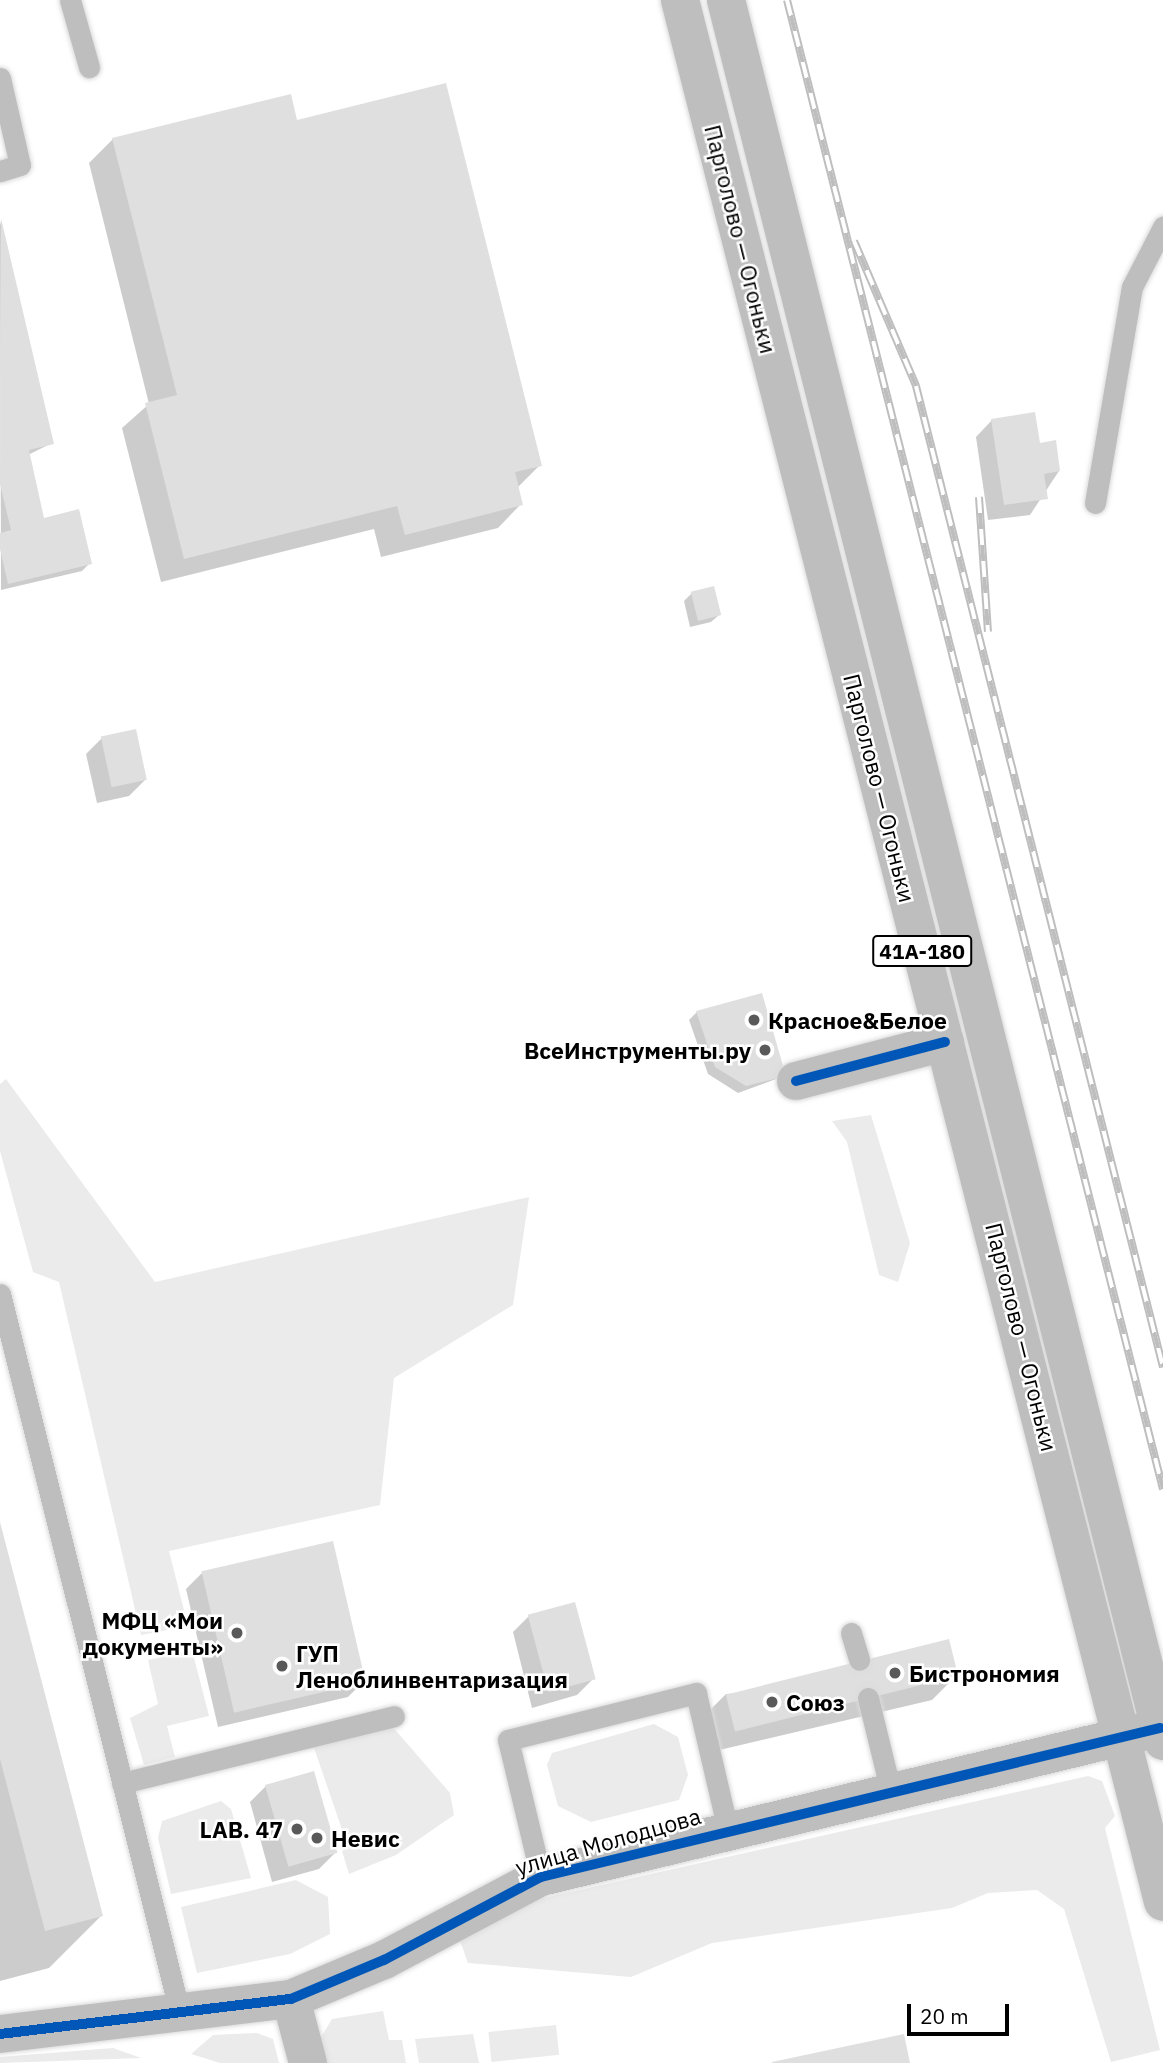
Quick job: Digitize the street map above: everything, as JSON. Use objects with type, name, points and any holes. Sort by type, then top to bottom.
[{"type":"main road","name":"Парголово — Огоньки","points":[[680,0],[1163,1902]]},
{"type":"main road","name":"Парголово — Огоньки","points":[[726,0],[1161,1734]]},
{"type":"main road","points":[[796,1081],[945,1042]]},
{"type":"main road","name":"улица Молодцова","points":[[0,2034],[181,2017],[291,1999],[384,1960],[541,1877],[890,1788],[1122,1737],[1161,1734]]},
{"type":"main road","points":[[291,1999],[308,2063]]},
{"type":"lane","points":[[70,0],[89,67]]},
{"type":"lane","points":[[0,78],[20,165],[0,171]]},
{"type":"lane","points":[[1095,503],[1132,287],[1163,227]]},
{"type":"lane","points":[[0,1294],[181,2017]]},
{"type":"lane","points":[[851,1633],[859,1660]]},
{"type":"lane","points":[[541,1877],[508,1740],[575,1723],[696,1693],[728,1830]]},
{"type":"lane","points":[[868,1698],[890,1788]]},
{"type":"lane","points":[[122,1783],[394,1716]]},
{"type":"shaded area","points":[[6,1079],[155,1282],[529,1197],[513,1305],[394,1378],[380,1505],[169,1551],[188,1626],[141,1635],[59,1282],[33,1272],[0,1151],[0,1084]]},
{"type":"shaded area","points":[[871,1115],[910,1243],[898,1282],[879,1275],[847,1142],[832,1121]]},
{"type":"shaded area","points":[[192,1650],[209,1716],[167,1726],[175,1757],[144,1765],[130,1718],[158,1704],[148,1660]]},
{"type":"shaded area","points":[[654,1724],[678,1737],[688,1775],[679,1800],[591,1822],[558,1806],[547,1765],[552,1753]]},
{"type":"shaded area","points":[[391,1725],[450,1793],[454,1815],[396,1855],[349,1874],[342,1851],[348,1847],[312,1742]]},
{"type":"shaded area","points":[[1088,1776],[1102,1781],[1115,1816],[1105,1828],[1160,2050],[1111,2062],[1064,1909],[1037,1890],[988,1893],[952,1908],[712,1943],[631,1977],[468,1963],[459,1938],[504,1907]]},
{"type":"shaded area","points":[[221,1801],[231,1809],[251,1878],[171,1894],[158,1838],[162,1821]]},
{"type":"shaded area","points":[[296,1880],[328,1897],[330,1934],[290,1954],[197,1973],[181,1907]]},
{"type":"shaded area","points":[[383,2011],[389,2040],[402,2040],[406,2063],[321,2063],[318,2042],[332,2019]]},
{"type":"shaded area","points":[[556,2025],[559,2055],[492,2062],[488,2032]]},
{"type":"shaded area","points":[[257,2033],[273,2039],[279,2063],[220,2063],[191,2054],[213,2035]]},
{"type":"shaded area","points":[[473,2034],[479,2063],[419,2063],[415,2039]]},
{"type":"shaded area","points":[[113,2048],[141,2058],[0,2063],[0,2057]]},
{"type":"building","points":[[446,83],[542,466],[515,472],[523,505],[405,535],[397,506],[184,559],[145,403],[177,395],[112,138],[291,94],[297,120]]},
{"type":"building","points":[[1,218],[54,444],[29,450],[44,518],[79,509],[92,564],[8,584],[0,549],[0,533],[11,530],[0,484]]},
{"type":"building","points":[[1035,412],[1040,443],[1056,440],[1060,471],[1044,474],[1048,499],[1004,505],[991,419]]},
{"type":"building","points":[[714,586],[721,615],[698,621],[691,592]]},
{"type":"building","points":[[136,729],[147,780],[112,787],[101,736]]},
{"type":"building","points":[[762,993],[786,1076],[746,1086],[715,1067],[696,1011]]},
{"type":"building","points":[[0,1522],[103,1916],[45,1931],[0,1759]]},
{"type":"building","points":[[333,1541],[366,1682],[234,1713],[201,1571]]},
{"type":"building","points":[[575,1602],[596,1679],[548,1692],[528,1615]]},
{"type":"building","points":[[949,1639],[958,1676],[735,1732],[726,1695]]},
{"type":"building","points":[[314,1771],[337,1853],[288,1867],[265,1785]]},
{"type":"building","points":[[904,2034],[910,2063],[772,2063],[772,2062]]},
{"type":"railway","points":[[787,0],[1163,1489]]},
{"type":"railway","points":[[854,241],[916,386],[1163,1367]]},
{"type":"railway","points":[[979,497],[988,632]]},
{"type":"cycle path","points":[[796,1081],[945,1042]]},
{"type":"cycle path","points":[[0,2034],[291,1999],[384,1960],[541,1877],[1160,1728]]},
{"type":"place","name":"Красное&Белое","points":[[754,1020]]},
{"type":"place","name":"ВсеИнструменты.ру","points":[[765,1050]]},
{"type":"place","name":"МФЦ «Мои документы»","points":[[237,1633]]},
{"type":"place","name":"ГУП Леноблинвентаризация","points":[[282,1666]]},
{"type":"place","name":"Бистрономия","points":[[895,1673]]},
{"type":"place","name":"Союз","points":[[772,1702]]},
{"type":"place","name":"LAB. 47","points":[[297,1829]]},
{"type":"place","name":"Невис","points":[[317,1838]]}]
